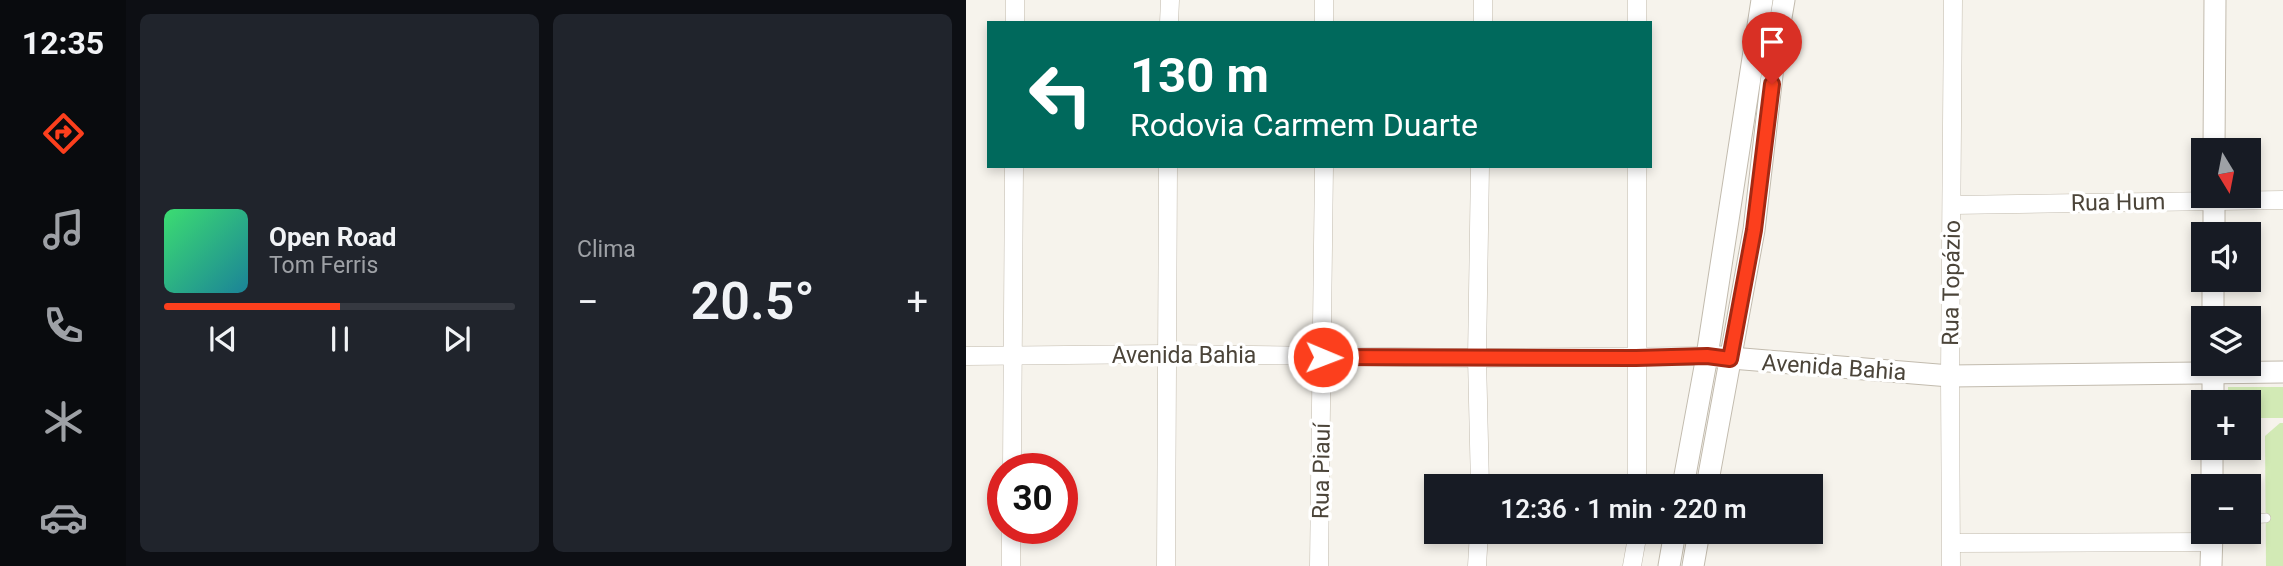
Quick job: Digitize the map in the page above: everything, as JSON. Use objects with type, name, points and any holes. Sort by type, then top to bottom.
[{"type":"street","points":[[1015,0],[1015,21]]},
{"type":"street","points":[[1169,21],[1170,0]]},
{"type":"street","points":[[1324,0],[1324,21]]},
{"type":"street","points":[[1483,0],[1483,21]]},
{"type":"street","points":[[1637,0],[1637,21]]},
{"type":"street","points":[[1685,474],[1707,356],[1762,0]]},
{"type":"street","points":[[1709,474],[1754,230],[1774,58],[1784,0]]},
{"type":"street","name":"Rua Topázio","points":[[1951,566],[1953,0]]},
{"type":"street","points":[[2214,138],[2215,0]]},
{"type":"street","points":[[1012,453],[1014,168]]},
{"type":"street","points":[[1166,566],[1168,168]]},
{"type":"street","name":"Rua Piauí","points":[[1319,566],[1324,168]]},
{"type":"street","points":[[1480,168],[1477,358],[1480,474]]},
{"type":"street","points":[[1637,168],[1637,474]]},
{"type":"street","name":"Rua Hum","points":[[1952,205],[2191,199]]},
{"type":"street","name":"Rua Hum","points":[[2261,199],[2283,200]]},
{"type":"street","name":"Avenida Bahia","points":[[966,356],[1707,356],[1950,376],[2191,369]]},
{"type":"street","name":"Avenida Bahia","points":[[2261,371],[2283,372]]},
{"type":"street","points":[[1952,543],[2191,537]]},
{"type":"street","points":[[1011,566],[1012,544]]},
{"type":"street","points":[[1477,566],[1478,544]]},
{"type":"street","points":[[1632,566],[1635,544]]},
{"type":"street","points":[[1669,566],[1673,544]]},
{"type":"street","points":[[1693,566],[1697,544]]},
{"type":"street","points":[[2211,544],[2211,566]]},
{"type":"lane","points":[[2261,518],[2266,518]]},
{"type":"green space","points":[[2228,387],[2283,387],[2283,418],[2261,418],[2261,390],[2228,390]]},
{"type":"green space","points":[[2283,423],[2283,566],[2266,566],[2265,436]]},
{"type":"route","points":[[1323,357],[1707,356],[1730,359],[1754,230],[1772,84]]}]
